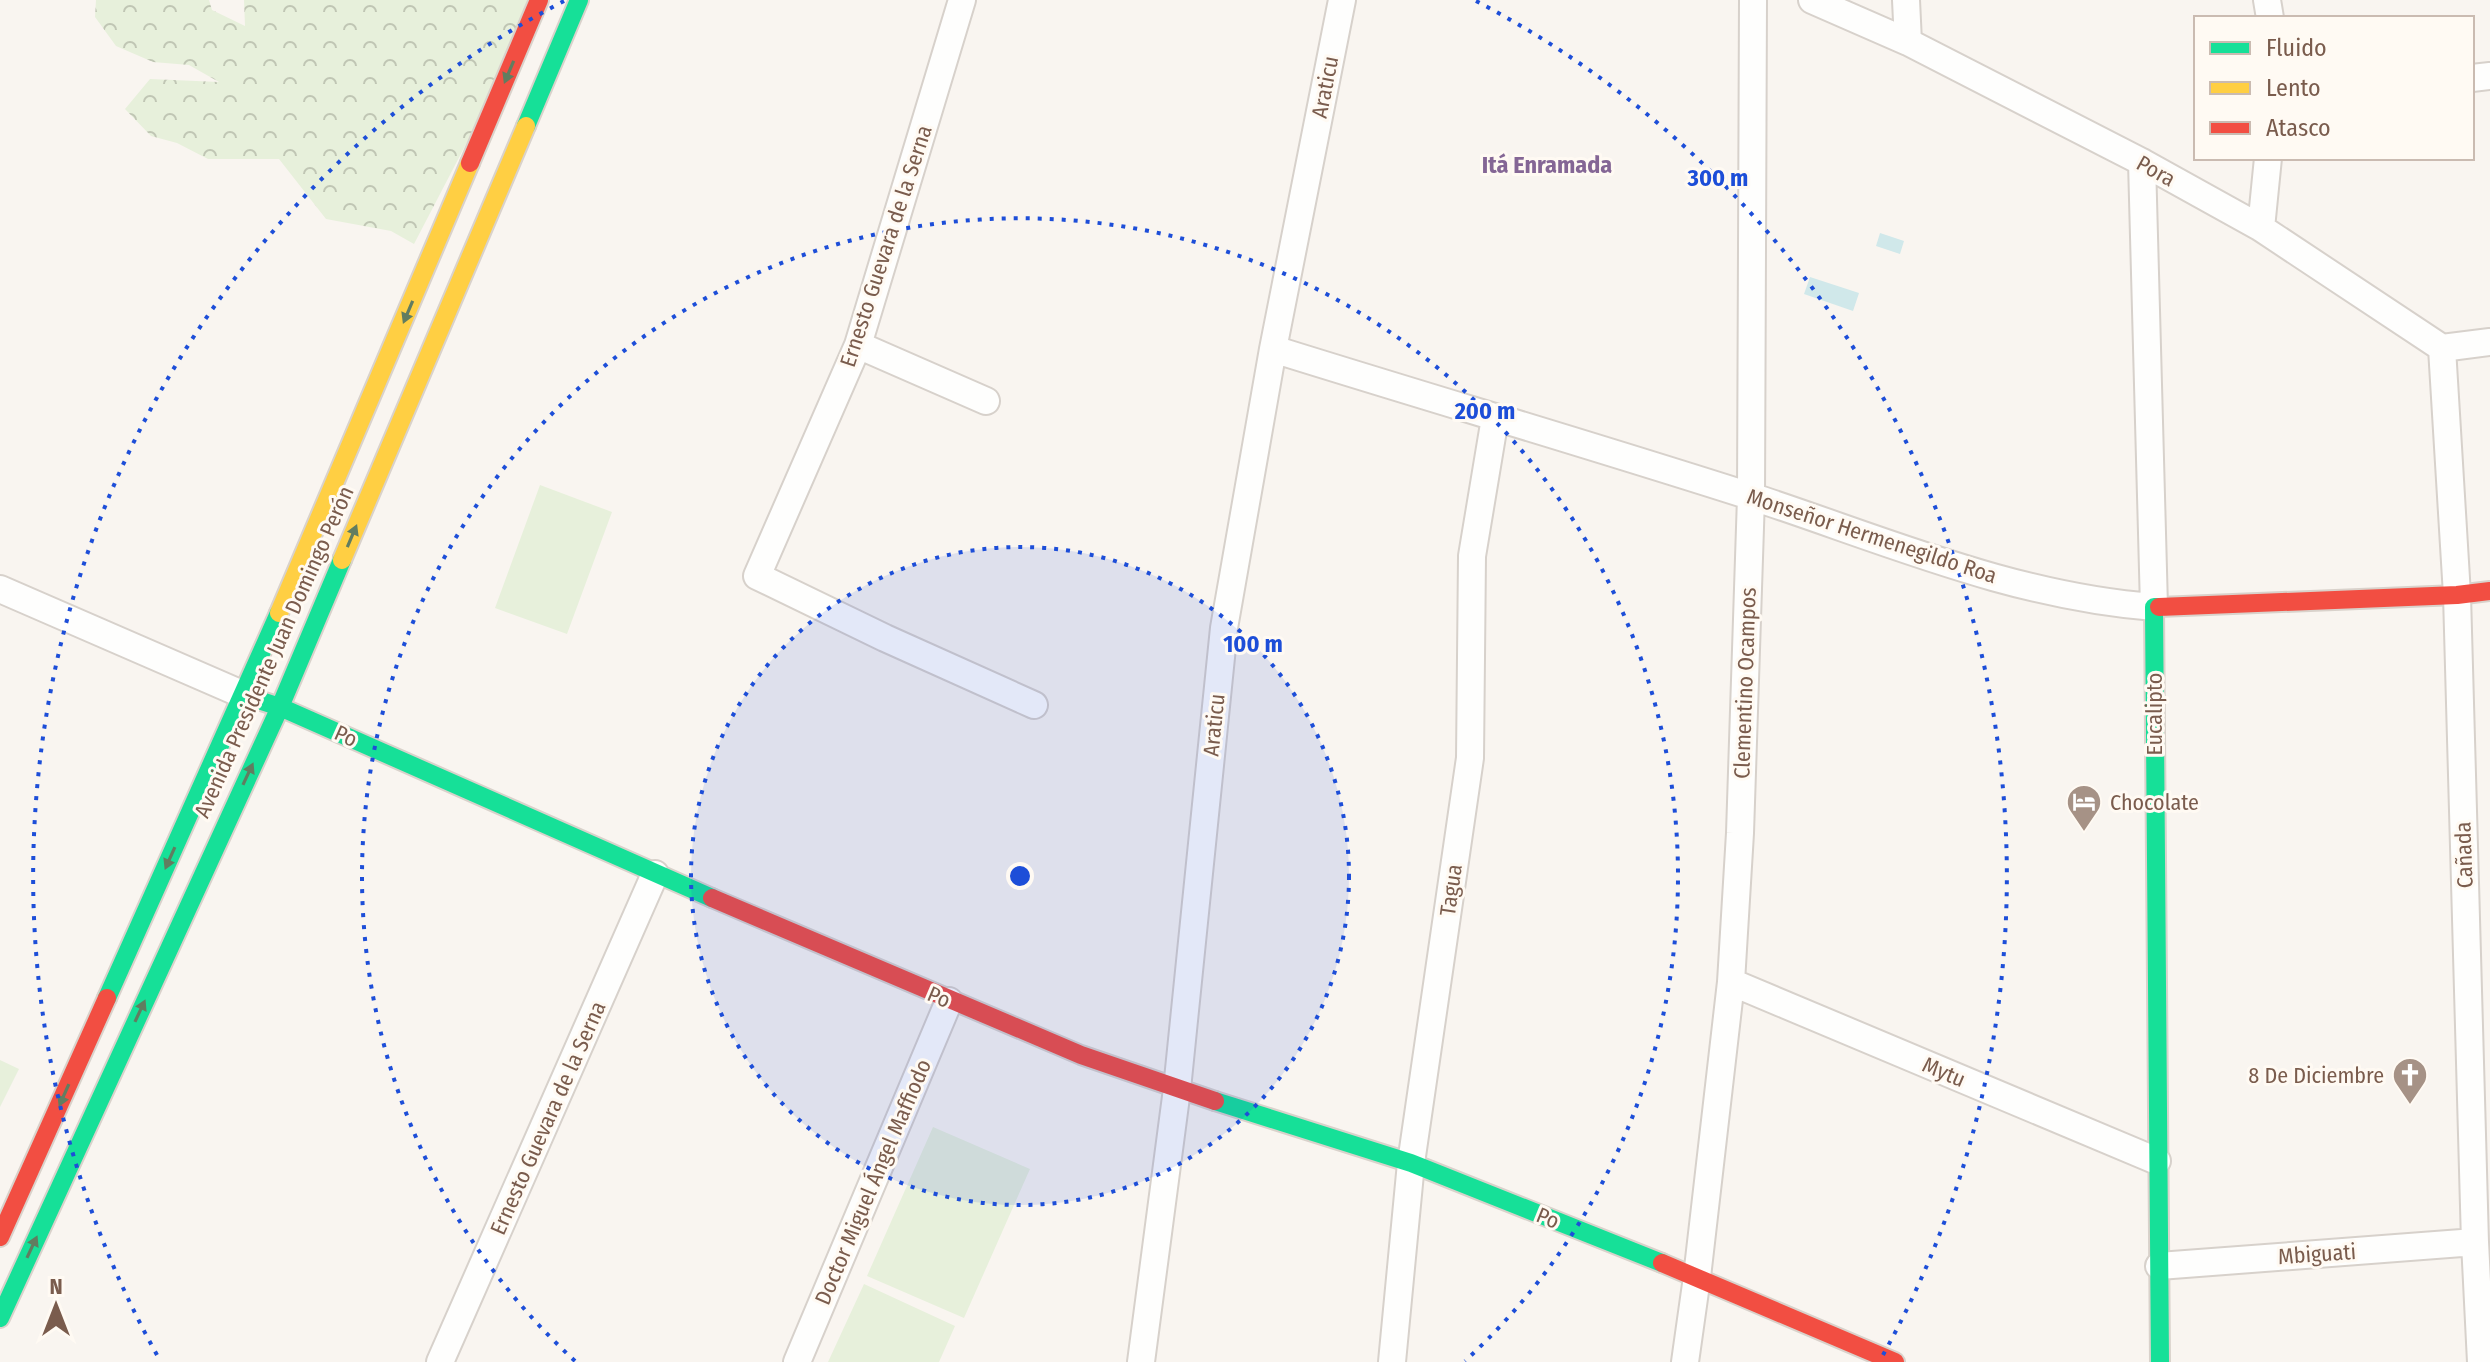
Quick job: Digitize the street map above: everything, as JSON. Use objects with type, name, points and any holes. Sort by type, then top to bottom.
[{"type":"street","name":"Avenida Presidente Juan Domingo Perón","points":[[0,1318],[219,795],[244,695],[539,0]]},
{"type":"street","name":"Avenida Presidente Juan Domingo Perón","points":[[0,1237],[219,795],[280,707],[579,0]]},
{"type":"street","name":"Ernesto Guevara de la Serna","points":[[962,0],[858,345],[757,576],[1034,705]]},
{"type":"street","name":"Araticu","points":[[1141,1362],[1177,1089],[1224,628],[1273,349],[1342,0]]},
{"type":"street","name":"Clementino Ocampos","points":[[1685,1362],[1731,982],[1740,833],[1751,497],[1753,0]]},
{"type":"street","name":"Pora","points":[[1812,0],[1908,42],[2142,162],[2261,228],[2442,348]]},
{"type":"street","points":[[1906,0],[1908,42]]},
{"type":"street","points":[[2261,228],[2268,160]]},
{"type":"street","name":"Eucalipto","points":[[2142,162],[2154,607],[2160,1362]]},
{"type":"street","points":[[2442,348],[2490,342]]},
{"type":"street","points":[[858,345],[986,401]]},
{"type":"street","name":"Cañada","points":[[2442,348],[2457,595],[2475,1242],[2485,1325],[2481,1362]]},
{"type":"street","name":"Monseñor Hermenegildo Roa","points":[[1273,349],[1751,497],[1953,565],[2105,603],[2154,607],[2457,595],[2490,591]]},
{"type":"street","name":"Tagua","points":[[1392,1362],[1411,1163],[1470,758],[1472,556],[1495,418]]},
{"type":"street","name":"Po","points":[[0,589],[244,695],[280,707],[949,1001],[1081,1055],[1177,1089],[1411,1163],[1697,1277],[1895,1362]]},
{"type":"street","name":"Ernesto Guevara de la Serna","points":[[440,1362],[655,874]]},
{"type":"street","name":"Mytu","points":[[1731,982],[2157,1161]]},
{"type":"street","name":"Doctor Miguel Ángel Maffiodo","points":[[797,1362],[949,1001]]},
{"type":"street","name":"Mbiguati","points":[[2159,1266],[2475,1242]]},
{"type":"green space","points":[[96,0],[209,0],[212,10],[245,26],[244,0],[541,0],[414,244],[391,231],[326,219],[279,159],[208,159],[177,143],[151,136],[125,109],[150,79],[219,82],[189,65],[153,62],[116,46],[95,17]]},
{"type":"green space","points":[[540,485],[612,512],[567,634],[495,608]]},
{"type":"green space","points":[[0,1060],[19,1069],[0,1107]]},
{"type":"green space","points":[[933,1127],[1030,1169],[964,1318],[867,1276]]},
{"type":"green space","points":[[864,1284],[955,1326],[939,1362],[828,1362]]},
{"type":"water","points":[[1880,233],[1904,241],[1900,254],[1876,246]]},
{"type":"water","points":[[1810,277],[1859,293],[1853,311],[1804,294]]},
{"type":"traffic: fast","points":[[526,126],[579,0]]},
{"type":"traffic: fast","points":[[0,1318],[280,707],[342,560]]},
{"type":"traffic: fast","points":[[2159,607],[2154,607],[2160,1362]]},
{"type":"traffic: fast","points":[[107,998],[279,613]]},
{"type":"traffic: fast","points":[[252,698],[280,707],[712,898]]},
{"type":"traffic: fast","points":[[1215,1101],[1411,1163],[1662,1263]]},
{"type":"traffic: slow","points":[[342,560],[526,126]]},
{"type":"traffic: slow","points":[[279,613],[470,163]]},
{"type":"traffic: jam","points":[[470,163],[539,0]]},
{"type":"traffic: jam","points":[[2159,607],[2457,595],[2490,591]]},
{"type":"traffic: jam","points":[[712,898],[1081,1055],[1215,1101]]},
{"type":"traffic: jam","points":[[0,1237],[107,998]]},
{"type":"traffic: jam","points":[[1662,1263],[1895,1362]]},
{"type":"place","name":"Chocolate","points":[[2084,833]]},
{"type":"place","name":"8 De Diciembre","points":[[2410,1106]]},
{"type":"district","name":"Itá Enramada","points":[[1547,165]]}]
